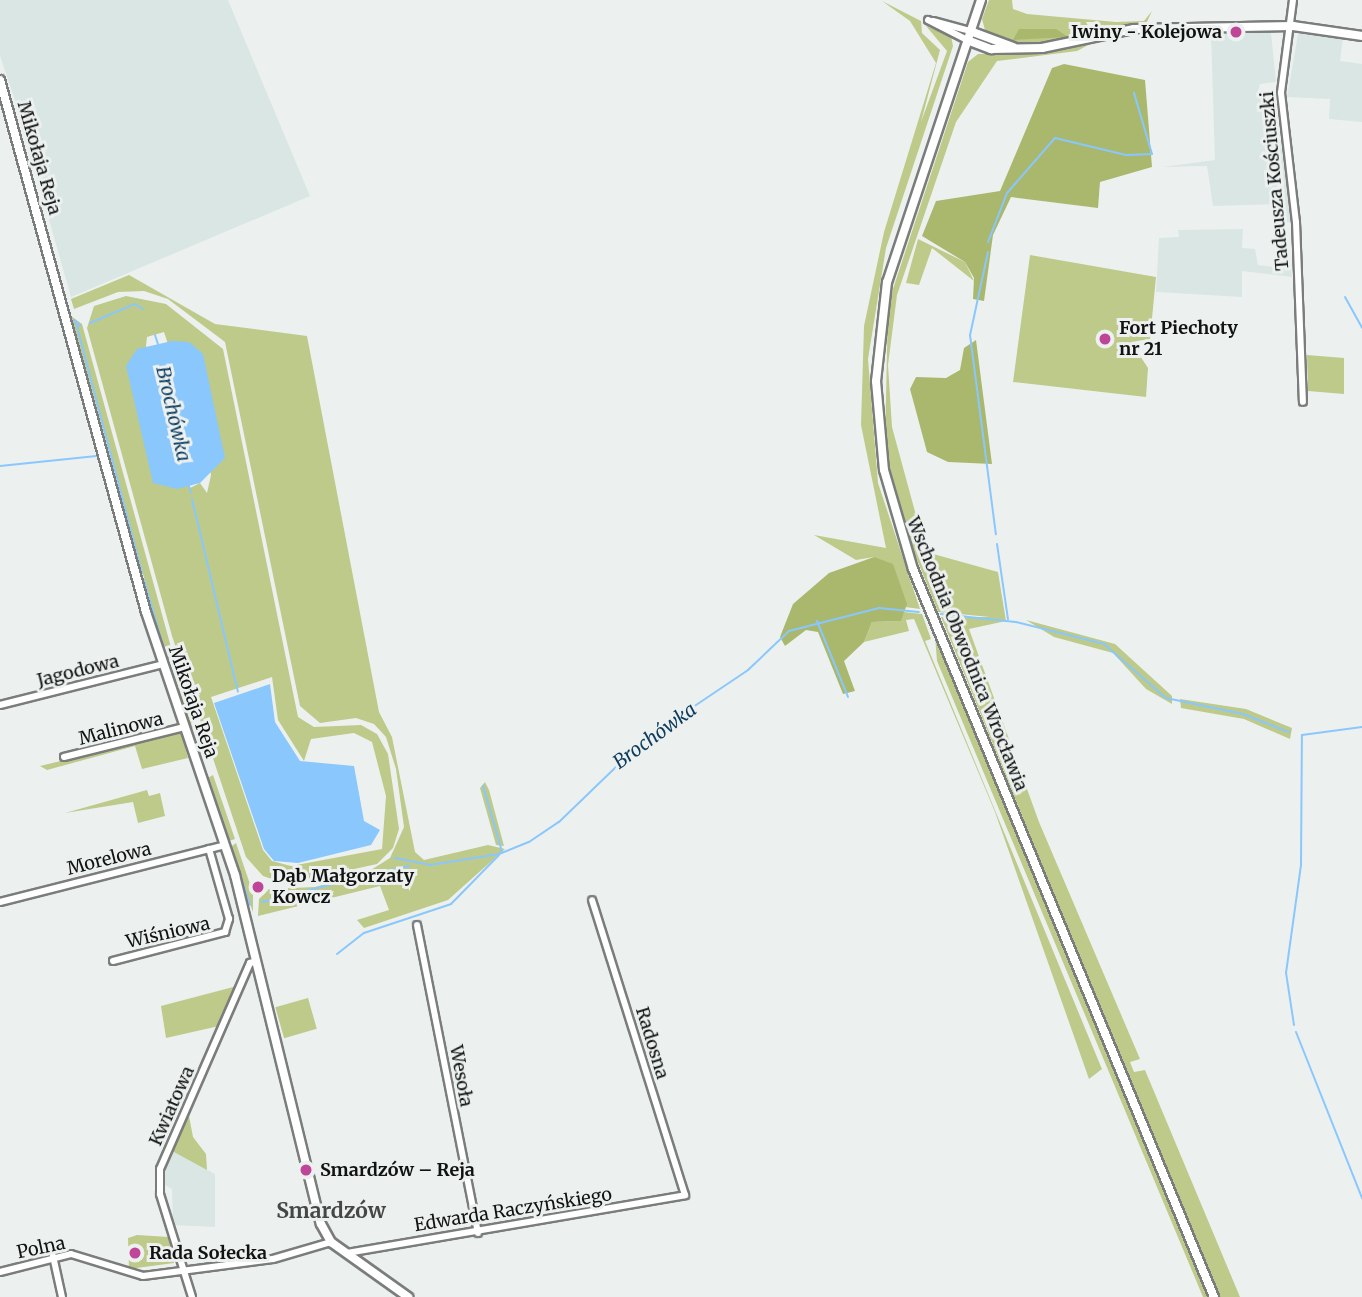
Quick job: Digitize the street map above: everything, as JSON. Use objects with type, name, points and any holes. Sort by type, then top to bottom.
[{"type":"street","name":"Wschodnia Obwodnica Wrocławia","points":[[981,0],[890,269],[877,354],[887,484],[927,602],[1214,1297]]},
{"type":"street","name":"Tadeusza Kościuszki","points":[[1293,0],[1287,27],[1281,93],[1296,222],[1303,402]]},
{"type":"street","points":[[968,36],[928,20],[968,36],[1015,48],[1171,28],[1287,27],[1362,36]]},
{"type":"street","name":"Mikołaja Reja","points":[[0,80],[163,664],[225,845],[257,961],[321,1224],[331,1241],[408,1297]]},
{"type":"street","name":"Jagodowa","points":[[0,705],[163,664]]},
{"type":"street","name":"Malinowa","points":[[64,757],[184,727]]},
{"type":"street","name":"Morelowa","points":[[0,902],[225,845]]},
{"type":"street","name":"Wiśniowa","points":[[113,961],[225,932],[229,919],[209,849]]},
{"type":"street","name":"Radosna","points":[[592,900],[685,1195]]},
{"type":"street","name":"Wesoła","points":[[417,925],[478,1233]]},
{"type":"street","name":"Kwiatowa","points":[[181,1272],[160,1169],[250,963],[257,961]]},
{"type":"street","name":"Edwarda Raczyńskiego","points":[[347,1253],[478,1233],[685,1195]]},
{"type":"street","name":"Polna","points":[[0,1272],[53,1256],[89,1255],[138,1276],[181,1272],[273,1259],[331,1241]]},
{"type":"street","points":[[53,1256],[62,1297]]},
{"type":"street","points":[[181,1272],[192,1297]]},
{"type":"shaded area","points":[[0,0],[228,0],[310,196],[71,297],[23,128],[35,124],[28,106],[18,109],[0,56]]},
{"type":"shaded area","points":[[1299,29],[1343,38],[1340,61],[1362,64],[1362,122],[1329,119],[1330,99],[1287,97]]},
{"type":"shaded area","points":[[1211,33],[1271,33],[1276,82],[1260,84],[1258,91],[1273,93],[1293,222],[1280,223],[1278,204],[1213,206],[1207,166],[1162,167],[1215,160]]},
{"type":"shaded area","points":[[1243,229],[1242,248],[1255,249],[1258,265],[1291,269],[1292,277],[1242,271],[1242,297],[1156,292],[1159,238],[1179,237],[1178,230]]},
{"type":"shaded area","points":[[172,1151],[215,1174],[215,1227],[173,1225],[172,1189],[162,1183]]},
{"type":"green space","points":[[989,0],[1012,0],[1013,9],[1027,14],[1116,22],[1144,21],[1152,11],[1146,24],[1100,31],[1095,22],[1086,22],[1091,31],[1074,39],[1025,45],[986,34],[982,19]]},
{"type":"green space","points":[[882,1],[921,21],[922,33],[940,50],[921,122],[947,51],[926,26],[951,36],[953,46],[886,248],[868,359],[878,483],[920,609],[905,607],[874,557],[856,560],[814,535],[886,548],[861,425],[864,326],[884,232],[936,63],[910,21]]},
{"type":"green space","points":[[1019,29],[1056,29],[1068,37],[1013,40]]},
{"type":"green space","points":[[1094,42],[1077,51],[997,61],[956,122],[897,295],[888,365],[892,427],[926,552],[998,572],[1006,621],[969,629],[1039,822],[1140,1059],[1130,1062],[1134,1072],[1145,1070],[1240,1297],[1218,1297],[941,617],[990,617],[938,612],[898,512],[885,445],[888,304],[968,62],[978,54],[1037,54]]},
{"type":"green space","points":[[1064,64],[1145,80],[1152,167],[1100,182],[1098,208],[1011,197],[993,235],[984,301],[973,299],[974,278],[965,262],[922,236],[936,201],[1000,191],[1052,68]]},
{"type":"green space","points":[[918,239],[965,262],[974,281],[932,248],[919,285],[906,283]]},
{"type":"green space","points":[[1030,255],[1156,277],[1150,339],[1131,342],[1148,368],[1146,397],[1013,382]]},
{"type":"green space","points":[[129,275],[215,324],[307,336],[379,712],[392,737],[415,852],[424,860],[488,845],[505,849],[448,900],[364,928],[357,920],[389,910],[380,886],[258,916],[259,899],[269,889],[315,887],[362,874],[365,881],[366,873],[390,858],[404,827],[396,769],[386,737],[374,724],[356,718],[320,723],[300,706],[225,342],[168,299],[144,291],[118,292],[74,309],[71,299]]},
{"type":"green space","points":[[126,296],[166,304],[223,349],[298,717],[314,727],[361,725],[377,734],[388,754],[399,829],[393,848],[377,864],[286,884],[263,876],[246,857],[172,636],[87,328],[94,306]],"holes":[[[164,332],[168,344],[189,342],[211,475],[207,493],[200,483],[190,488],[146,346],[147,337]],[[272,677],[278,720],[304,761],[311,739],[354,733],[372,742],[386,796],[382,849],[291,866],[272,861],[263,850],[211,697]]]},
{"type":"green space","points":[[71,316],[82,324],[174,658],[167,660]]},
{"type":"green space","points":[[976,340],[992,464],[948,462],[927,452],[910,389],[916,377],[946,378],[960,370],[964,348]]},
{"type":"green space","points":[[1307,355],[1344,358],[1344,394],[1308,391]]},
{"type":"green space","points":[[874,557],[893,564],[907,604],[901,621],[872,622],[864,642],[844,661],[855,691],[843,694],[818,632],[806,630],[785,646],[780,637],[793,604],[829,573]]},
{"type":"green space","points":[[904,612],[922,614],[931,639],[925,641],[1102,1069],[1089,1079],[995,812],[914,619],[906,620],[909,631],[864,642],[872,622],[900,621]]},
{"type":"green space","points":[[1026,620],[1115,644],[1172,696],[1172,704],[1146,689],[1113,653],[1054,637]]},
{"type":"green space","points":[[935,636],[1209,1297],[1203,1297],[937,661]]},
{"type":"green space","points":[[175,662],[197,727],[190,729],[167,666]]},
{"type":"green space","points":[[1180,699],[1246,709],[1292,728],[1290,739],[1244,719],[1181,708]]},
{"type":"green space","points":[[181,732],[188,758],[142,769],[135,746],[47,770],[40,766]]},
{"type":"green space","points":[[213,775],[235,839],[229,841],[206,779]]},
{"type":"green space","points":[[485,782],[504,846],[496,845],[480,788]]},
{"type":"green space","points":[[147,790],[149,796],[160,793],[165,816],[138,823],[133,802],[65,813]]},
{"type":"green space","points":[[236,843],[253,893],[253,912],[229,848]]},
{"type":"green space","points":[[237,986],[219,1026],[166,1038],[161,1006]]},
{"type":"green space","points":[[308,998],[317,1029],[284,1038],[275,1007]]},
{"type":"green space","points":[[189,1116],[193,1137],[206,1154],[207,1170],[172,1151]]},
{"type":"green space","points":[[137,1235],[169,1237],[174,1263],[129,1269],[128,1238]]},
{"type":"water","points":[[172,341],[189,342],[203,354],[225,458],[200,483],[177,489],[153,483],[126,366],[137,349]]},
{"type":"water","points":[[270,684],[275,722],[300,761],[354,766],[364,821],[380,830],[371,845],[298,863],[274,861],[264,849],[214,703]]},
{"type":"waterway","points":[[988,242],[1007,193],[1055,138],[1126,155],[1152,154],[1134,93]]},
{"type":"waterway","points":[[988,252],[970,335],[996,534]]},
{"type":"waterway","points":[[1345,297],[1362,328]]},
{"type":"waterway","name":"Brochówka","points":[[90,323],[135,304],[143,309]]},
{"type":"waterway","name":"Brochówka","points":[[74,320],[80,325]]},
{"type":"waterway","points":[[76,323],[142,573]]},
{"type":"waterway","name":"Brochówka","points":[[155,335],[159,347]]},
{"type":"waterway","points":[[0,466],[96,456]]},
{"type":"waterway","name":"Brochówka","points":[[189,486],[191,493]]},
{"type":"waterway","name":"Brochówka","points":[[192,499],[238,692]]},
{"type":"waterway","points":[[997,544],[1008,619]]},
{"type":"waterway","points":[[144,580],[167,659]]},
{"type":"waterway","name":"Brochówka","points":[[395,858],[430,865],[499,854],[529,842],[559,822],[644,740],[748,670],[789,631],[879,608],[919,612]]},
{"type":"waterway","name":"Brochówka","points":[[941,614],[1016,622],[1104,644],[1166,698],[1243,714],[1289,732]]},
{"type":"waterway","points":[[817,621],[848,697]]},
{"type":"waterway","points":[[170,666],[190,728]]},
{"type":"waterway","points":[[1294,1025],[1286,973],[1301,865],[1302,735],[1362,727]]},
{"type":"waterway","points":[[193,735],[205,771]]},
{"type":"waterway","points":[[208,778],[229,840]]},
{"type":"waterway","points":[[483,786],[502,852]]},
{"type":"waterway","points":[[231,846],[250,905]]},
{"type":"waterway","points":[[337,954],[364,933],[451,904],[499,855]]},
{"type":"waterway","points":[[369,875],[409,866]]},
{"type":"waterway","points":[[262,902],[361,877]]},
{"type":"waterway","points":[[1296,1032],[1362,1198]]},
{"type":"place","name":"Iwiny - Kolejowa","points":[[1236,32]]},
{"type":"place","name":"Fort Piechoty nr 21","points":[[1105,339]]},
{"type":"place","name":"Dąb Małgorzaty Kowcz","points":[[258,887]]},
{"type":"place","name":"Smardzów – Reja","points":[[306,1170]]},
{"type":"place","name":"Rada Sołecka","points":[[135,1253]]},
{"type":"district","name":"Smardzów","points":[[331,1211]]}]
